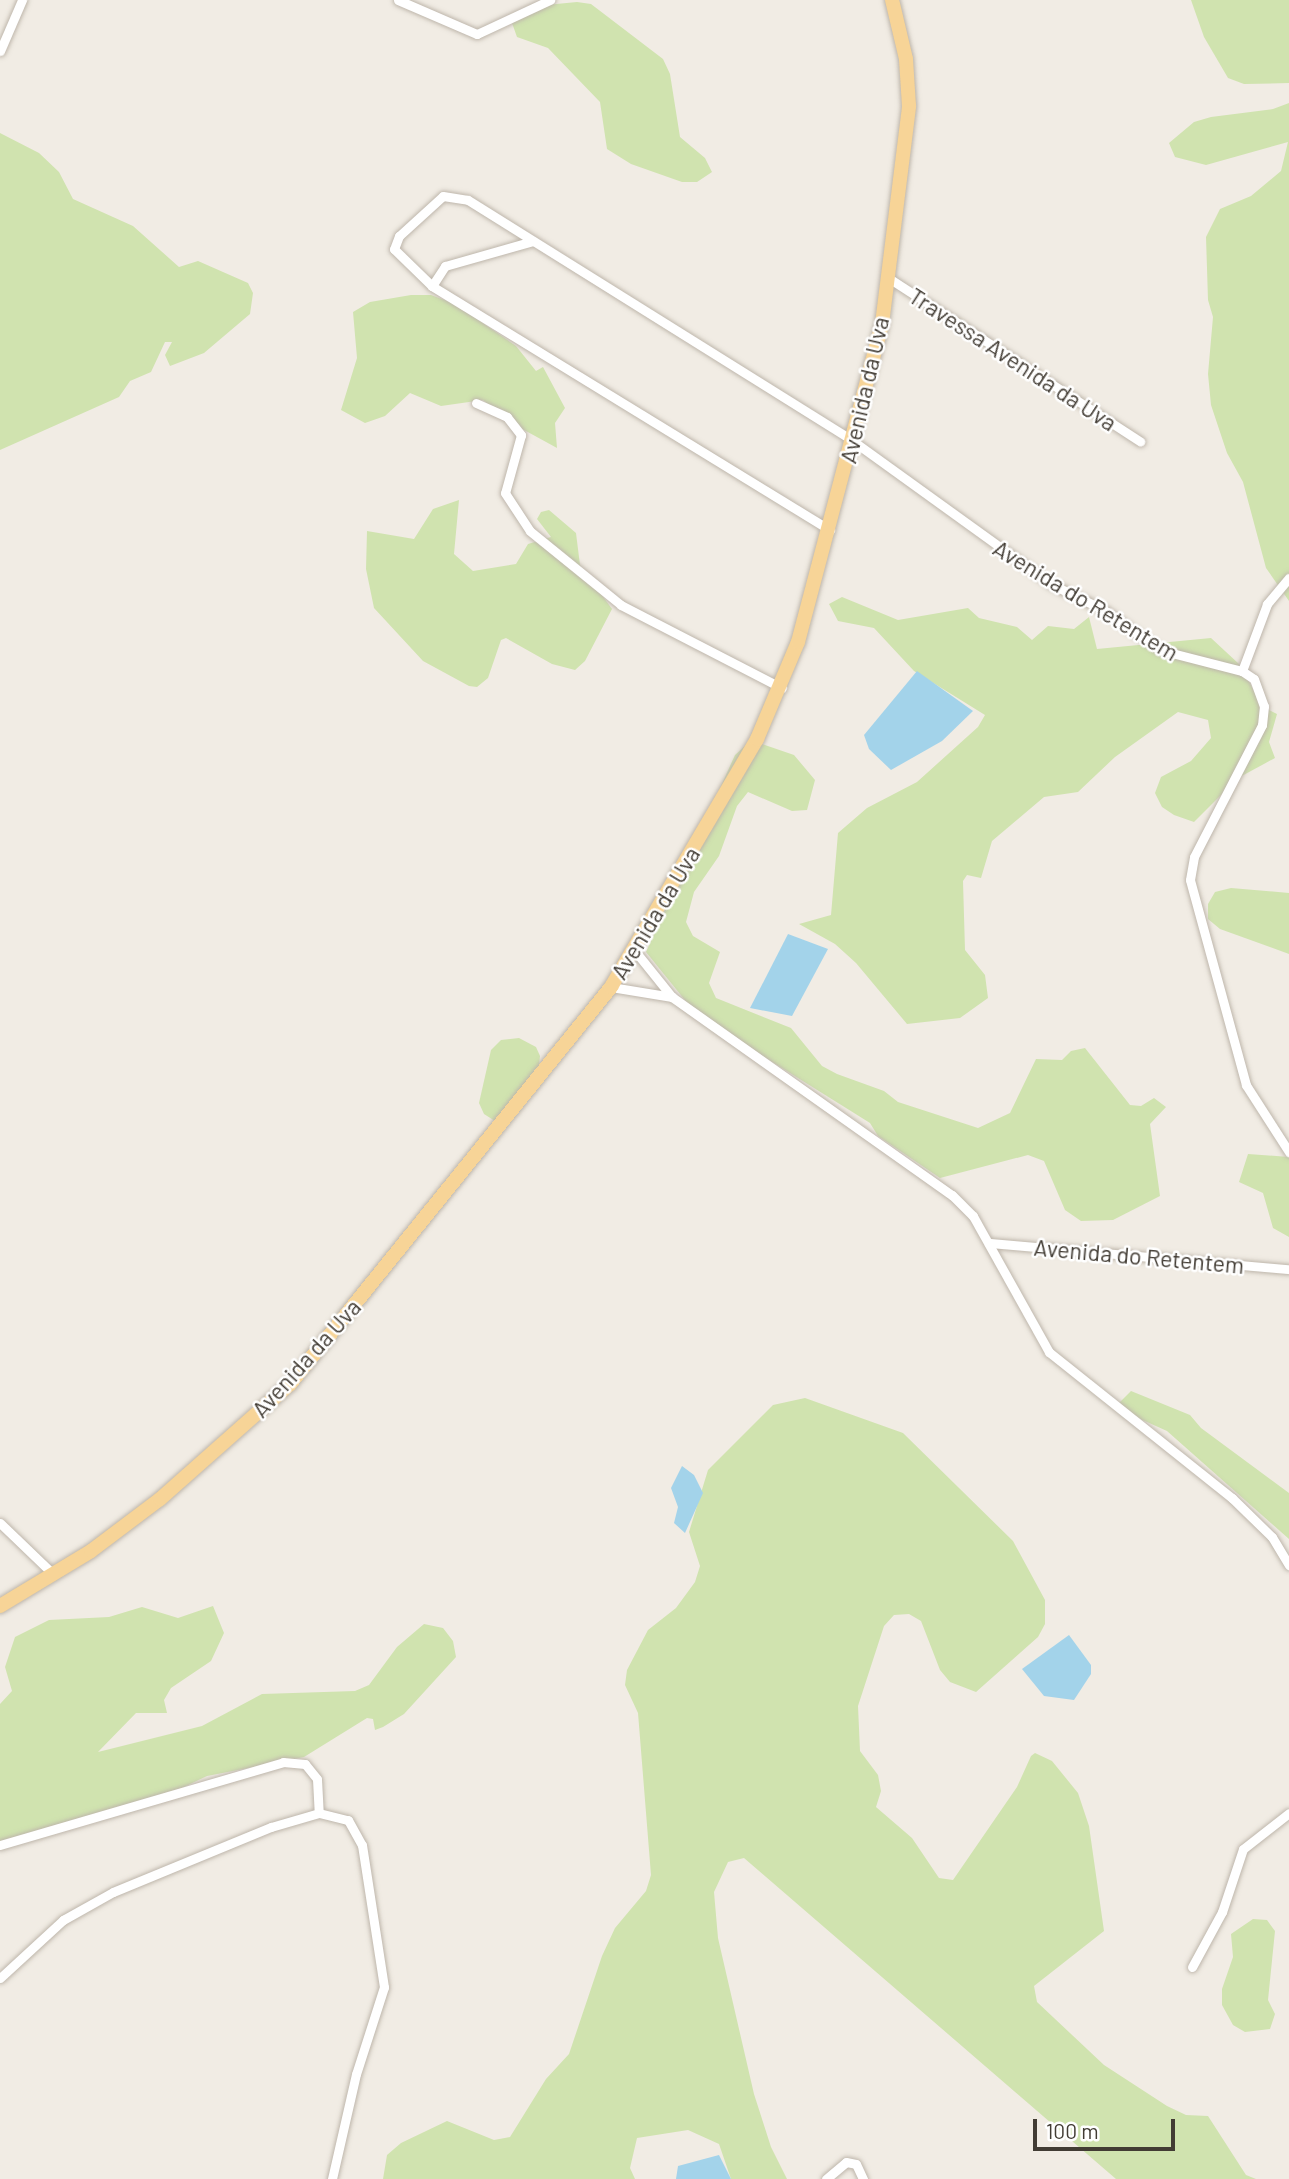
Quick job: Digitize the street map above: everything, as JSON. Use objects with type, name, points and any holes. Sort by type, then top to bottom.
[{"type":"main road","name":"Avenida da Uva","points":[[0,1606],[53,1574],[160,1499],[290,1384],[611,987],[635,951],[782,688],[830,530],[882,324],[909,106],[905,60],[892,0]]},
{"type":"street","points":[[0,51],[22,0]]},
{"type":"street","points":[[398,0],[477,34],[550,0]]},
{"type":"street","name":"Avenida do Retentem","points":[[432,286],[398,254],[394,245],[443,196],[468,200],[853,441],[1019,564],[1104,610],[1160,650],[1242,671]]},
{"type":"street","points":[[533,241],[455,262],[438,272],[432,286],[830,530]]},
{"type":"street","name":"Travessa Avenida da Uva","points":[[887,277],[1140,441]]},
{"type":"street","points":[[475,403],[507,417],[521,435],[505,493],[530,531],[621,605],[782,688]]},
{"type":"street","points":[[1289,578],[1267,604],[1242,671],[1261,690],[1262,724],[1194,857],[1190,880],[1246,1085],[1289,1152]]},
{"type":"street","points":[[635,951],[672,997],[919,1169],[973,1216],[1049,1352],[1249,1513],[1272,1537],[1289,1565]]},
{"type":"street","points":[[611,987],[672,997]]},
{"type":"street","name":"Avenida do Retentem","points":[[989,1243],[1289,1269]]},
{"type":"street","points":[[0,1524],[53,1574]]},
{"type":"street","points":[[0,1845],[283,1762],[305,1764],[317,1779],[319,1813]]},
{"type":"street","points":[[0,1978],[82,1908],[260,1831],[319,1813],[348,1820],[356,1829],[384,1987],[356,2074],[332,2179]]},
{"type":"street","points":[[1192,1967],[1222,1912],[1242,1849],[1289,1813]]},
{"type":"street","points":[[826,2179],[846,2162],[856,2164],[863,2179]]},
{"type":"green space","points":[[1191,0],[1289,0],[1289,83],[1244,84],[1228,78],[1204,37]]},
{"type":"green space","points":[[577,2],[591,4],[663,59],[670,74],[680,137],[705,158],[712,172],[697,182],[682,182],[631,164],[607,149],[600,102],[548,48],[517,37],[512,23],[517,19],[546,5]]},
{"type":"green space","points":[[1289,103],[1289,601],[1266,568],[1243,482],[1227,453],[1211,405],[1208,374],[1213,317],[1208,300],[1206,237],[1220,209],[1251,196],[1281,171],[1288,142],[1206,165],[1175,157],[1169,143],[1194,122],[1211,117],[1273,109]]},
{"type":"green space","points":[[0,133],[39,153],[59,172],[73,199],[133,226],[179,267],[198,261],[248,283],[253,293],[250,314],[204,353],[170,366],[165,355],[172,342],[165,342],[151,372],[130,381],[119,397],[0,450]]},
{"type":"green space","points":[[411,295],[431,295],[455,304],[516,346],[536,371],[543,367],[565,408],[555,423],[557,448],[515,425],[483,400],[441,406],[410,393],[385,416],[365,423],[341,410],[357,358],[353,312],[370,302]]},
{"type":"green space","points":[[459,500],[454,554],[473,571],[516,564],[528,544],[551,537],[537,519],[541,512],[549,510],[576,533],[580,565],[612,609],[585,661],[575,670],[552,664],[506,638],[501,640],[488,678],[477,687],[469,686],[423,661],[374,608],[366,569],[367,531],[414,539],[433,509]]},
{"type":"green space","points":[[842,597],[898,620],[968,608],[979,618],[1017,627],[1032,640],[1048,626],[1074,629],[1089,617],[1097,649],[1211,638],[1239,664],[1263,707],[1277,714],[1269,742],[1275,758],[1238,778],[1194,822],[1174,815],[1162,807],[1155,793],[1161,777],[1191,761],[1211,738],[1208,720],[1178,712],[1115,757],[1078,792],[1044,797],[992,841],[981,878],[967,875],[963,881],[965,950],[985,975],[988,998],[960,1018],[907,1024],[856,963],[835,944],[799,924],[831,915],[838,833],[867,808],[917,782],[978,727],[985,715],[914,671],[874,628],[838,621],[829,604]]},
{"type":"green space","points":[[747,744],[762,744],[794,755],[815,780],[807,810],[792,811],[748,792],[737,806],[719,856],[694,892],[686,922],[693,936],[720,952],[709,983],[716,998],[791,1028],[822,1066],[837,1074],[884,1091],[898,1102],[978,1128],[1010,1113],[1036,1059],[1062,1060],[1071,1051],[1085,1048],[1130,1105],[1141,1106],[1154,1098],[1166,1107],[1150,1124],[1160,1196],[1113,1220],[1081,1221],[1065,1210],[1044,1161],[1028,1155],[940,1178],[878,1136],[870,1123],[697,1015],[646,952],[735,755]]},
{"type":"green space","points":[[1231,888],[1289,893],[1289,954],[1220,929],[1208,919],[1208,904],[1215,892]]},
{"type":"green space","points":[[519,1038],[536,1047],[540,1056],[538,1074],[495,1121],[484,1114],[479,1103],[491,1050],[501,1040]]},
{"type":"green space","points":[[1248,1154],[1289,1157],[1289,1237],[1273,1228],[1263,1193],[1239,1182]]},
{"type":"green space","points":[[1131,1391],[1190,1415],[1201,1428],[1289,1493],[1289,1539],[1167,1431],[1127,1413],[1119,1403]]},
{"type":"green space","points":[[805,1398],[903,1433],[1013,1541],[1045,1600],[1045,1624],[1038,1637],[976,1692],[950,1682],[940,1670],[921,1621],[909,1614],[894,1615],[884,1626],[858,1706],[860,1751],[878,1775],[881,1791],[876,1807],[912,1838],[939,1878],[953,1880],[1017,1787],[1031,1756],[1035,1753],[1052,1761],[1078,1793],[1089,1826],[1104,1931],[1034,1986],[1037,2002],[1104,2065],[1167,2106],[1186,2115],[1208,2116],[1246,2175],[1256,2179],[1116,2179],[744,1858],[728,1862],[714,1892],[718,1938],[754,2094],[771,2147],[787,2179],[731,2179],[719,2144],[688,2130],[637,2138],[630,2168],[635,2179],[383,2179],[387,2155],[401,2143],[447,2121],[494,2140],[510,2137],[546,2079],[569,2054],[602,1956],[615,1928],[646,1891],[651,1875],[638,1713],[625,1685],[627,1670],[648,1630],[676,1608],[695,1582],[700,1566],[689,1532],[708,1470],[773,1405]]},
{"type":"green space","points":[[213,1606],[224,1633],[211,1661],[171,1688],[164,1700],[167,1713],[136,1713],[98,1752],[202,1726],[262,1694],[355,1691],[369,1685],[397,1647],[424,1624],[443,1628],[453,1641],[456,1657],[404,1714],[383,1727],[375,1730],[373,1719],[367,1718],[304,1757],[207,1776],[142,1807],[0,1850],[0,1704],[12,1691],[5,1667],[15,1637],[49,1620],[109,1617],[142,1607],[178,1618]]},
{"type":"green space","points":[[1253,1919],[1267,1920],[1275,1931],[1268,2000],[1275,2014],[1270,2029],[1245,2032],[1233,2025],[1222,2005],[1222,1989],[1233,1957],[1231,1934]]},
{"type":"water","points":[[917,671],[973,711],[942,741],[891,770],[869,749],[864,735]]},
{"type":"water","points":[[788,934],[828,949],[792,1016],[750,1008]]},
{"type":"water","points":[[682,1466],[694,1475],[703,1493],[685,1533],[674,1523],[678,1507],[671,1488]]},
{"type":"water","points":[[1069,1635],[1091,1665],[1091,1674],[1074,1700],[1044,1696],[1022,1669]]},
{"type":"water","points":[[719,2155],[731,2179],[676,2179],[678,2166]]}]
